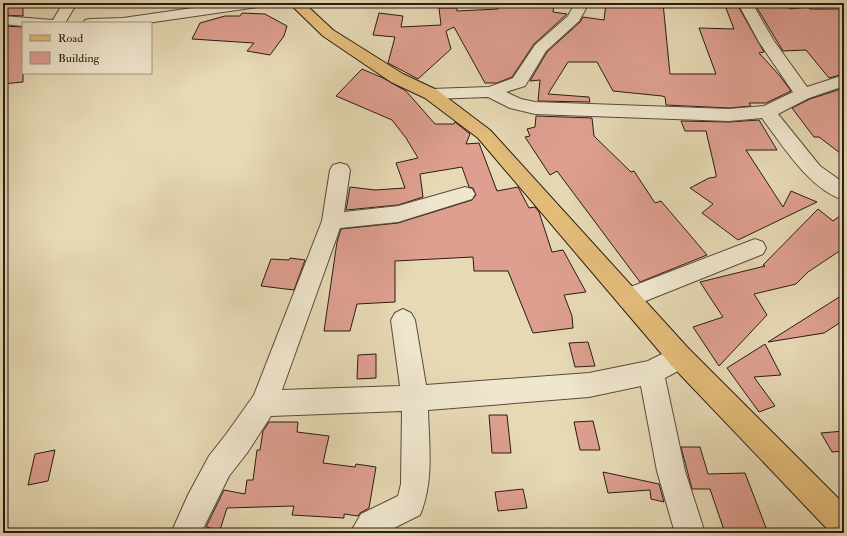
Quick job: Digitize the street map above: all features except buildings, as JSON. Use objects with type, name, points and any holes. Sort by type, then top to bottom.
[{"type":"main road","points":[[296,3],[328,33],[397,78],[431,94],[484,134],[680,357],[844,525]]},
{"type":"street","points":[[59,22],[70,3]]},
{"type":"street","points":[[122,22],[258,3]]},
{"type":"street","points":[[431,94],[491,92],[519,82],[540,48],[574,18],[582,3]]},
{"type":"street","points":[[746,5],[767,42],[803,94]]},
{"type":"street","points":[[3,20],[34,22]]},
{"type":"street","points":[[491,92],[516,104],[534,108],[729,115],[767,112],[803,94],[844,80]]},
{"type":"street","points":[[767,112],[813,171],[844,193]]},
{"type":"street","points":[[186,533],[198,505],[219,466],[237,443],[264,403],[332,221],[340,170]]},
{"type":"street","points":[[332,221],[398,214],[465,194]]},
{"type":"street","points":[[628,298],[756,248]]},
{"type":"street","points":[[365,533],[371,524],[410,505],[415,484],[415,398],[403,320]]},
{"type":"street","points":[[264,403],[415,398],[589,385],[652,372],[680,357]]},
{"type":"street","points":[[652,372],[671,471],[690,533]]}]
